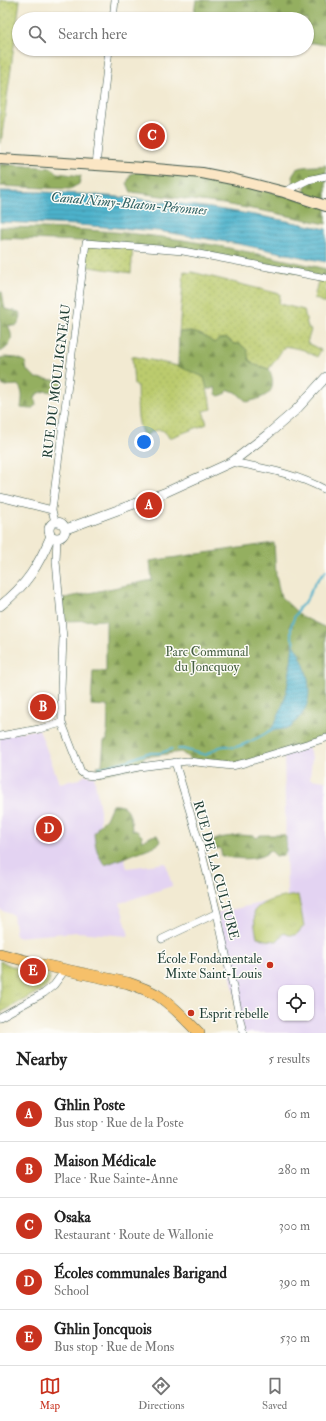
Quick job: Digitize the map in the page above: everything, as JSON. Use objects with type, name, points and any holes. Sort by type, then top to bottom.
[{"type":"main road","points":[[0,159],[202,173],[284,192],[326,206]]},
{"type":"main road","points":[[0,954],[65,970],[128,983],[156,995],[199,1033]]},
{"type":"street","points":[[114,12],[115,0]]},
{"type":"street","points":[[96,165],[108,56]]},
{"type":"street","points":[[284,192],[308,180],[326,176]]},
{"type":"street","name":"RUE DU MOULIGNEAU","points":[[55,522],[52,510],[86,243],[183,251],[326,278]]},
{"type":"street","points":[[66,529],[164,493],[232,462],[296,410],[326,377]]},
{"type":"street","points":[[232,462],[290,474],[311,482],[326,490]]},
{"type":"street","points":[[0,497],[52,510]]},
{"type":"street","points":[[66,529],[61,523],[55,522],[50,525],[49,528],[54,537],[62,638],[62,723],[81,772],[84,775],[94,776],[175,762],[193,761],[232,766],[326,738]]},
{"type":"street","points":[[0,606],[17,592],[30,577],[54,537],[64,535],[66,529]]},
{"type":"street","points":[[0,736],[62,723]]},
{"type":"street","name":"RUE DE LA CULTURE","points":[[175,762],[199,842],[217,913],[243,1033]]},
{"type":"street","points":[[162,939],[217,913]]},
{"type":"street","points":[[0,1017],[44,993],[54,985],[65,970]]},
{"type":"shaded area","points":[[39,729],[59,783],[80,779],[85,775],[94,776],[100,810],[100,824],[94,833],[105,865],[124,857],[127,868],[166,863],[172,886],[120,903],[129,936],[77,932],[16,937],[13,915],[0,910],[0,736]]},
{"type":"shaded area","points":[[308,747],[312,757],[310,779],[326,781],[326,1033],[243,1033],[217,913],[287,897],[284,755]]},
{"type":"green space","points":[[0,0],[20,0],[18,12],[12,12],[13,56],[0,143]]},
{"type":"green space","points":[[196,0],[326,0],[326,45],[314,43],[314,12],[194,12]]},
{"type":"green space","points":[[0,164],[52,168],[58,173],[81,176],[79,184],[70,189],[0,186]]},
{"type":"green space","points":[[326,165],[326,200],[305,193],[305,188],[308,181],[295,187],[292,177],[296,169]]},
{"type":"green space","points":[[144,168],[202,173],[326,206],[326,224],[224,204],[131,192],[127,183],[131,174]]},
{"type":"green space","points":[[0,227],[101,231],[203,243],[326,269],[326,278],[183,251],[86,243],[82,241],[0,238]]},
{"type":"green space","points":[[86,243],[133,246],[131,273],[83,266]]},
{"type":"green space","points":[[184,271],[280,294],[279,304],[304,310],[308,328],[311,330],[307,343],[321,350],[317,357],[304,350],[285,346],[269,369],[255,365],[249,360],[246,349],[240,344],[234,344],[227,338],[214,343],[206,337],[198,334],[179,332]]},
{"type":"green space","points":[[319,277],[326,278],[326,304],[314,298]]},
{"type":"green space","points":[[0,292],[2,292],[5,309],[19,312],[21,317],[19,323],[15,326],[8,325],[11,334],[11,341],[4,350],[0,352]]},
{"type":"green space","points":[[179,332],[198,334],[206,337],[214,343],[219,339],[227,338],[234,344],[240,344],[247,350],[249,360],[255,365],[269,369],[273,383],[272,388],[260,398],[247,402],[236,392],[229,390],[225,394],[219,396],[216,394],[215,387],[212,389],[207,389],[204,377],[178,366]]},
{"type":"green space","points":[[132,356],[178,366],[204,377],[212,409],[203,411],[207,424],[169,438],[164,431],[161,430],[144,436],[139,424],[137,385],[134,385]]},
{"type":"green space","points":[[0,358],[17,358],[25,361],[27,371],[36,378],[63,381],[61,393],[45,391],[37,394],[35,398],[36,405],[31,409],[21,408],[22,393],[18,385],[3,386],[1,382],[0,383]]},
{"type":"green space","name":"Parc Communal du Joncquoy","points":[[274,543],[276,576],[281,597],[301,616],[326,628],[326,738],[244,763],[193,761],[181,752],[144,757],[139,767],[98,775],[97,766],[102,765],[104,741],[107,741],[108,706],[91,705],[93,671],[106,671],[106,620],[62,621],[60,599],[152,580],[150,561]]},
{"type":"green space","points":[[112,805],[118,805],[126,808],[130,815],[132,830],[137,831],[142,836],[141,842],[157,835],[160,841],[157,845],[105,865],[97,850],[94,833],[100,824],[106,819]]},
{"type":"green space","points":[[238,835],[254,836],[257,838],[260,835],[283,835],[286,837],[286,851],[283,855],[276,856],[271,851],[268,851],[266,854],[256,858],[238,859],[222,856],[220,848],[212,849],[209,846],[218,838]]},
{"type":"green space","points":[[298,895],[304,926],[296,935],[284,933],[277,941],[257,937],[254,911],[268,901]]},
{"type":"green space","points":[[0,961],[37,977],[40,971],[44,972],[50,978],[48,984],[43,989],[0,1013]]},
{"type":"water","name":"Canal Nimy-Blaton-Péronnes","points":[[0,191],[123,197],[205,207],[326,229],[326,262],[239,244],[159,231],[79,225],[0,222]]},
{"type":"water","points":[[293,642],[307,675],[309,694],[307,702],[303,713],[290,728],[270,731],[281,710],[287,688]]},
{"type":"waterway","points":[[294,644],[291,634],[291,626],[294,618],[299,608],[306,601],[315,583],[326,571]]},
{"type":"waterway","points":[[178,749],[206,755],[221,746],[235,747],[245,744],[271,730]]},
{"type":"waterway","points":[[99,768],[130,760],[147,753],[161,753],[172,749]]},
{"type":"place","name":"Osaka","points":[[152,136]]},
{"type":"place","name":"Ghlin Poste","points":[[149,505]]},
{"type":"place","name":"Maison Médicale","points":[[43,707]]},
{"type":"place","name":"Écoles communales Barigand","points":[[49,829]]},
{"type":"place","name":"École Fondamentale Mixte Saint-Louis","points":[[270,965]]},
{"type":"place","name":"Ghlin Joncquois","points":[[33,971]]},
{"type":"place","name":"Esprit rebelle","points":[[191,1013]]}]
